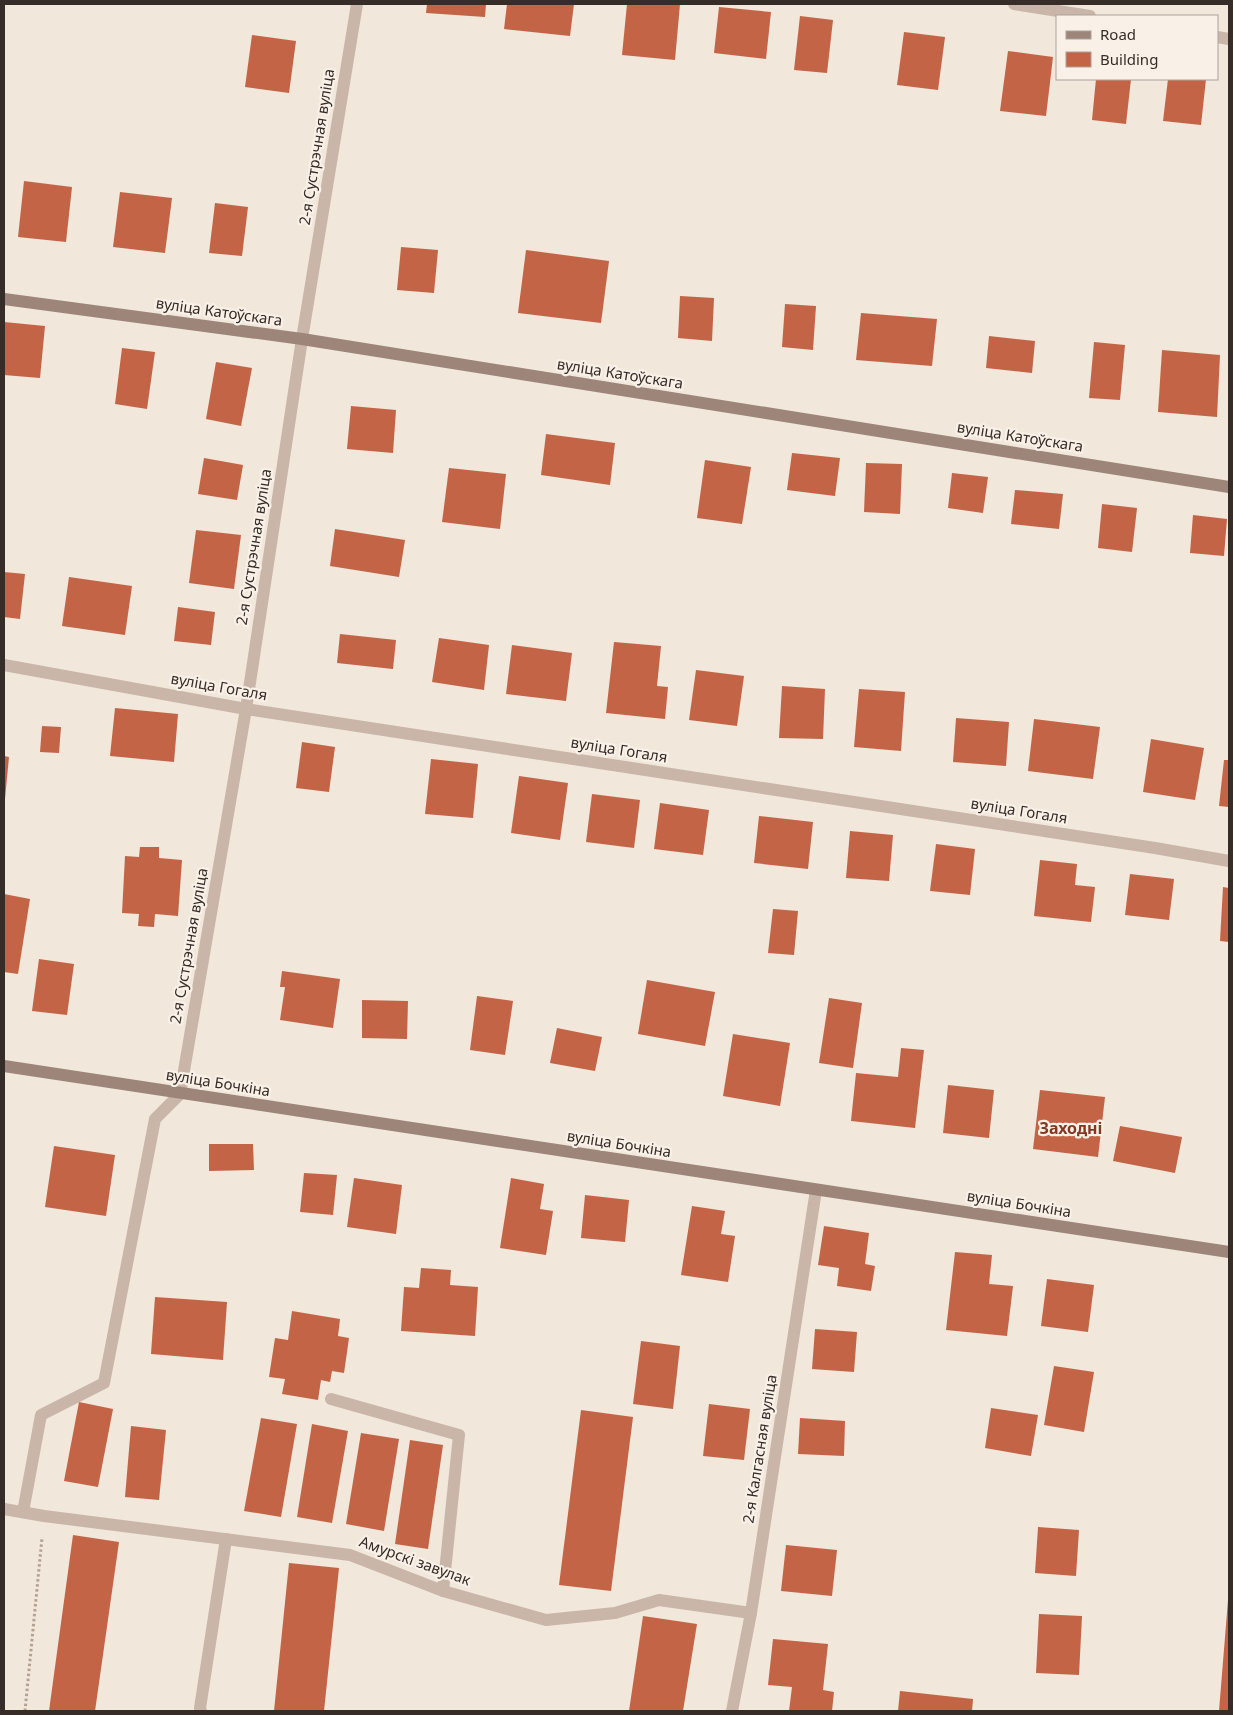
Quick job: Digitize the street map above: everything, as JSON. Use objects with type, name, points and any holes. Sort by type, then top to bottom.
[{"type":"main road","name":"вуліца Катоўскага","points":[[4,299],[302,339],[1229,487]]},
{"type":"main road","name":"вуліца Бочкіна","points":[[4,1066],[1229,1252]]},
{"type":"street","name":"2-я Сустрэчная вуліца","points":[[180,1094],[246,709],[302,339],[357,4]]},
{"type":"street","points":[[1014,4],[1084,15]]},
{"type":"street","name":"вуліца Гогаля","points":[[4,665],[246,709],[1125,843],[1229,861]]},
{"type":"street","points":[[23,1512],[41,1415],[104,1383],[155,1119],[180,1094]]},
{"type":"street","name":"2-я Калгасная вуліца","points":[[732,1711],[751,1614],[816,1190]]},
{"type":"street","points":[[331,1399],[459,1435],[443,1591]]},
{"type":"street","name":"Амурскі завулак","points":[[4,1509],[44,1516],[350,1555],[443,1591],[546,1620],[615,1613],[659,1600],[751,1614]]},
{"type":"street","points":[[201,1711],[226,1539]]},
{"type":"path","points":[[25,1711],[44,1516]]},
{"type":"building","points":[[427,4],[486,4],[485,17],[426,13]]},
{"type":"building","points":[[507,4],[574,4],[570,36],[504,29]]},
{"type":"building","points":[[627,4],[680,4],[675,60],[622,55]]},
{"type":"building","points":[[719,7],[771,12],[766,59],[714,53]]},
{"type":"building","points":[[800,16],[833,20],[827,73],[794,70]]},
{"type":"building","points":[[904,32],[945,37],[938,90],[897,85]]},
{"type":"building","points":[[252,35],[296,41],[289,93],[245,87]]},
{"type":"building","points":[[1008,51],[1053,57],[1046,116],[1000,111]]},
{"type":"building","points":[[1096,80],[1131,80],[1126,124],[1092,120]]},
{"type":"building","points":[[1168,80],[1206,80],[1201,125],[1163,121]]},
{"type":"building","points":[[24,181],[72,187],[66,242],[18,237]]},
{"type":"building","points":[[120,192],[172,198],[165,253],[113,247]]},
{"type":"building","points":[[215,203],[248,207],[242,256],[209,253]]},
{"type":"building","points":[[401,247],[438,250],[434,293],[397,290]]},
{"type":"building","points":[[526,250],[609,261],[601,323],[518,313]]},
{"type":"building","points":[[680,296],[714,298],[712,341],[678,338]]},
{"type":"building","points":[[785,304],[816,306],[813,350],[782,347]]},
{"type":"building","points":[[861,313],[937,319],[932,366],[856,360]]},
{"type":"building","points":[[4,322],[45,326],[40,378],[4,375]]},
{"type":"building","points":[[989,336],[1035,341],[1032,373],[986,368]]},
{"type":"building","points":[[1094,342],[1125,345],[1120,400],[1089,398]]},
{"type":"building","points":[[122,348],[155,352],[147,409],[115,404]]},
{"type":"building","points":[[1162,350],[1220,355],[1217,417],[1158,412]]},
{"type":"building","points":[[216,362],[252,368],[241,426],[206,419]]},
{"type":"building","points":[[351,406],[396,410],[393,453],[347,449]]},
{"type":"building","points":[[546,434],[615,443],[610,485],[541,475]]},
{"type":"building","points":[[792,453],[840,458],[835,496],[787,490]]},
{"type":"building","points":[[204,458],[243,465],[237,500],[198,494]]},
{"type":"building","points":[[705,460],[751,467],[742,524],[697,518]]},
{"type":"building","points":[[866,463],[902,464],[900,514],[864,512]]},
{"type":"building","points":[[449,468],[506,474],[500,529],[442,522]]},
{"type":"building","points":[[952,473],[988,477],[983,513],[948,508]]},
{"type":"building","points":[[1015,490],[1063,494],[1059,529],[1011,524]]},
{"type":"building","points":[[1102,504],[1137,508],[1132,552],[1098,548]]},
{"type":"building","points":[[1193,515],[1227,519],[1224,556],[1190,553]]},
{"type":"building","points":[[335,529],[405,540],[399,577],[330,566]]},
{"type":"building","points":[[196,530],[241,535],[234,589],[189,583]]},
{"type":"building","points":[[4,572],[25,574],[20,619],[4,617]]},
{"type":"building","points":[[69,577],[132,586],[125,635],[62,626]]},
{"type":"building","points":[[178,607],[215,612],[211,645],[174,641]]},
{"type":"building","points":[[340,634],[396,640],[393,669],[337,663]]},
{"type":"building","points":[[439,638],[489,645],[484,690],[432,682]]},
{"type":"building","points":[[614,642],[661,646],[657,686],[668,687],[665,719],[606,713]]},
{"type":"building","points":[[512,645],[572,653],[566,701],[506,694]]},
{"type":"building","points":[[696,670],[744,676],[737,726],[689,720]]},
{"type":"building","points":[[782,686],[825,689],[823,739],[779,738]]},
{"type":"building","points":[[859,689],[905,692],[901,751],[854,747]]},
{"type":"building","points":[[115,708],[178,714],[174,762],[110,756]]},
{"type":"building","points":[[956,718],[1009,722],[1006,766],[953,762]]},
{"type":"building","points":[[1034,719],[1100,727],[1093,779],[1028,771]]},
{"type":"building","points":[[42,726],[61,727],[59,753],[40,752]]},
{"type":"building","points":[[1151,739],[1204,748],[1195,800],[1143,792]]},
{"type":"building","points":[[302,742],[335,747],[329,792],[296,788]]},
{"type":"building","points":[[4,756],[9,757],[5,799],[4,799]]},
{"type":"building","points":[[431,759],[478,764],[473,818],[425,814]]},
{"type":"building","points":[[1224,760],[1229,760],[1229,807],[1219,806]]},
{"type":"building","points":[[519,776],[568,783],[560,840],[511,833]]},
{"type":"building","points":[[592,794],[640,800],[634,848],[586,842]]},
{"type":"building","points":[[660,803],[709,810],[703,855],[654,849]]},
{"type":"building","points":[[759,816],[813,822],[808,869],[754,863]]},
{"type":"building","points":[[850,831],[893,835],[889,881],[846,878]]},
{"type":"building","points":[[936,844],[975,849],[970,895],[930,891]]},
{"type":"building","points":[[140,847],[159,847],[159,858],[182,860],[178,916],[155,914],[154,927],[138,926],[139,914],[122,913],[125,856],[139,857]]},
{"type":"building","points":[[1040,860],[1077,864],[1075,885],[1095,887],[1091,922],[1034,916]]},
{"type":"building","points":[[1130,874],[1174,879],[1169,920],[1125,915]]},
{"type":"building","points":[[1223,887],[1229,888],[1229,942],[1220,941]]},
{"type":"building","points":[[4,894],[30,899],[18,974],[4,972]]},
{"type":"building","points":[[773,909],[798,911],[794,955],[768,953]]},
{"type":"building","points":[[39,959],[74,964],[67,1015],[32,1011]]},
{"type":"building","points":[[282,971],[340,979],[333,1028],[280,1020],[285,987],[280,987]]},
{"type":"building","points":[[647,980],[715,992],[705,1046],[638,1034]]},
{"type":"building","points":[[477,996],[513,1001],[505,1055],[470,1050]]},
{"type":"building","points":[[829,998],[862,1003],[853,1068],[819,1063]]},
{"type":"building","points":[[362,1000],[408,1001],[407,1039],[362,1038]]},
{"type":"building","points":[[557,1028],[602,1037],[595,1071],[550,1063]]},
{"type":"building","points":[[733,1034],[790,1043],[780,1106],[723,1096]]},
{"type":"building","points":[[901,1048],[924,1050],[915,1128],[851,1121],[856,1073],[898,1077]]},
{"type":"building","points":[[948,1085],[994,1090],[989,1138],[943,1133]]},
{"type":"building","points":[[1040,1090],[1105,1097],[1098,1157],[1033,1149]]},
{"type":"building","points":[[1120,1126],[1182,1137],[1175,1173],[1113,1161]]},
{"type":"building","points":[[209,1144],[253,1144],[254,1170],[209,1171]]},
{"type":"building","points":[[54,1146],[115,1155],[106,1216],[45,1207]]},
{"type":"building","points":[[304,1173],[337,1175],[333,1215],[300,1212]]},
{"type":"building","points":[[354,1178],[402,1185],[396,1234],[347,1227]]},
{"type":"building","points":[[511,1178],[544,1184],[540,1209],[553,1211],[546,1255],[500,1248]]},
{"type":"building","points":[[585,1195],[629,1200],[625,1242],[581,1238]]},
{"type":"building","points":[[692,1206],[725,1211],[721,1234],[735,1236],[728,1282],[681,1275]]},
{"type":"building","points":[[824,1226],[869,1233],[865,1264],[875,1266],[871,1291],[837,1286],[839,1268],[818,1265]]},
{"type":"building","points":[[955,1252],[992,1255],[989,1284],[1013,1286],[1007,1336],[946,1330]]},
{"type":"building","points":[[421,1268],[451,1270],[450,1285],[478,1287],[475,1336],[401,1331],[404,1287],[419,1288]]},
{"type":"building","points":[[1047,1279],[1094,1285],[1088,1332],[1041,1326]]},
{"type":"building","points":[[155,1297],[227,1302],[223,1360],[151,1354]]},
{"type":"building","points":[[292,1311],[340,1319],[338,1336],[349,1338],[344,1373],[332,1371],[330,1382],[321,1380],[318,1400],[282,1394],[285,1379],[269,1377],[275,1338],[288,1340]]},
{"type":"building","points":[[815,1329],[857,1332],[854,1372],[812,1369]]},
{"type":"building","points":[[641,1341],[680,1346],[673,1409],[633,1404]]},
{"type":"building","points":[[1054,1366],[1094,1372],[1084,1432],[1044,1425]]},
{"type":"building","points":[[79,1402],[113,1409],[98,1487],[64,1481]]},
{"type":"building","points":[[709,1404],[750,1409],[744,1460],[703,1456]]},
{"type":"building","points":[[991,1408],[1038,1415],[1031,1456],[985,1448]]},
{"type":"building","points":[[581,1410],[633,1417],[611,1591],[559,1585]]},
{"type":"building","points":[[261,1418],[297,1424],[281,1517],[244,1511]]},
{"type":"building","points":[[800,1418],[845,1421],[844,1456],[798,1454]]},
{"type":"building","points":[[312,1424],[348,1431],[332,1523],[297,1517]]},
{"type":"building","points":[[131,1426],[166,1430],[159,1500],[125,1497]]},
{"type":"building","points":[[361,1433],[399,1439],[384,1531],[346,1524]]},
{"type":"building","points":[[410,1440],[443,1445],[428,1549],[395,1544]]},
{"type":"building","points":[[1038,1527],[1079,1530],[1076,1576],[1035,1573]]},
{"type":"building","points":[[73,1535],[119,1542],[95,1711],[49,1711]]},
{"type":"building","points":[[786,1545],[837,1550],[832,1596],[781,1591]]},
{"type":"building","points":[[289,1563],[339,1568],[324,1711],[274,1711]]},
{"type":"building","points":[[1228,1600],[1229,1711],[1219,1711]]},
{"type":"building","points":[[1039,1614],[1082,1616],[1079,1675],[1036,1673]]},
{"type":"building","points":[[643,1616],[697,1624],[683,1711],[629,1711]]},
{"type":"building","points":[[773,1639],[828,1644],[823,1690],[834,1692],[832,1711],[789,1711],[792,1687],[768,1685]]},
{"type":"building","points":[[900,1691],[973,1699],[972,1711],[898,1711]]},
{"type":"district","name":"Заходні","points":[[1071,1128]]}]
